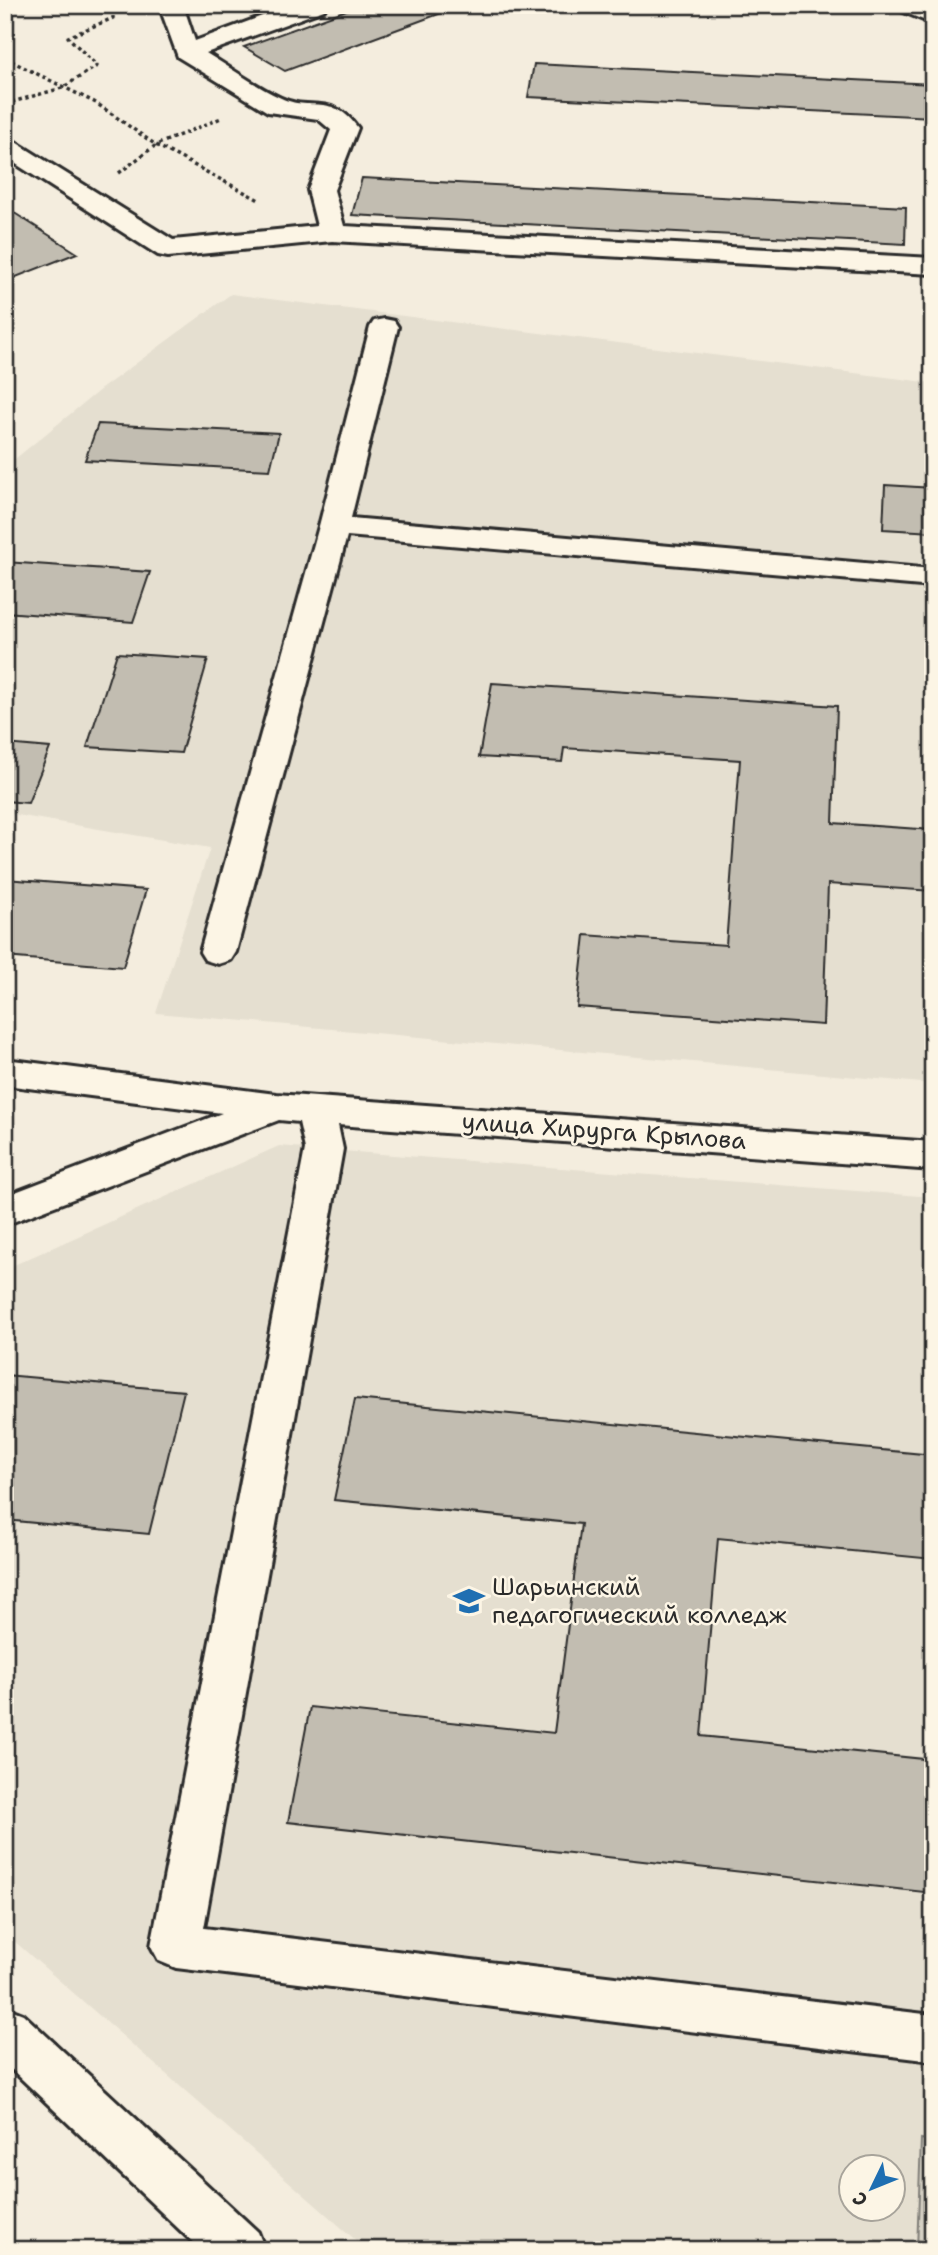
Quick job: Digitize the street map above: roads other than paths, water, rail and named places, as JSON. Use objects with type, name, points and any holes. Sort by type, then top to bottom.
[{"type":"street","points":[[170,5],[187,52],[277,107],[325,112],[345,128],[321,190],[330,226]]},
{"type":"street","points":[[187,52],[315,5]]},
{"type":"street","points":[[908,5],[933,17]]},
{"type":"street","points":[[5,146],[168,249],[330,226],[933,266]]},
{"type":"street","points":[[218,952],[334,526],[384,327]]},
{"type":"street","points":[[334,526],[933,578]]},
{"type":"street","name":"улица Хирурга Крылова","points":[[5,1072],[296,1108],[933,1156]]},
{"type":"street","points":[[5,1211],[296,1108],[324,1149],[176,1946],[933,2038]]},
{"type":"street","points":[[5,2030],[239,2250]]},
{"type":"place","name":"Шарьинский педагогический колледж","points":[[469,1601]]}]
